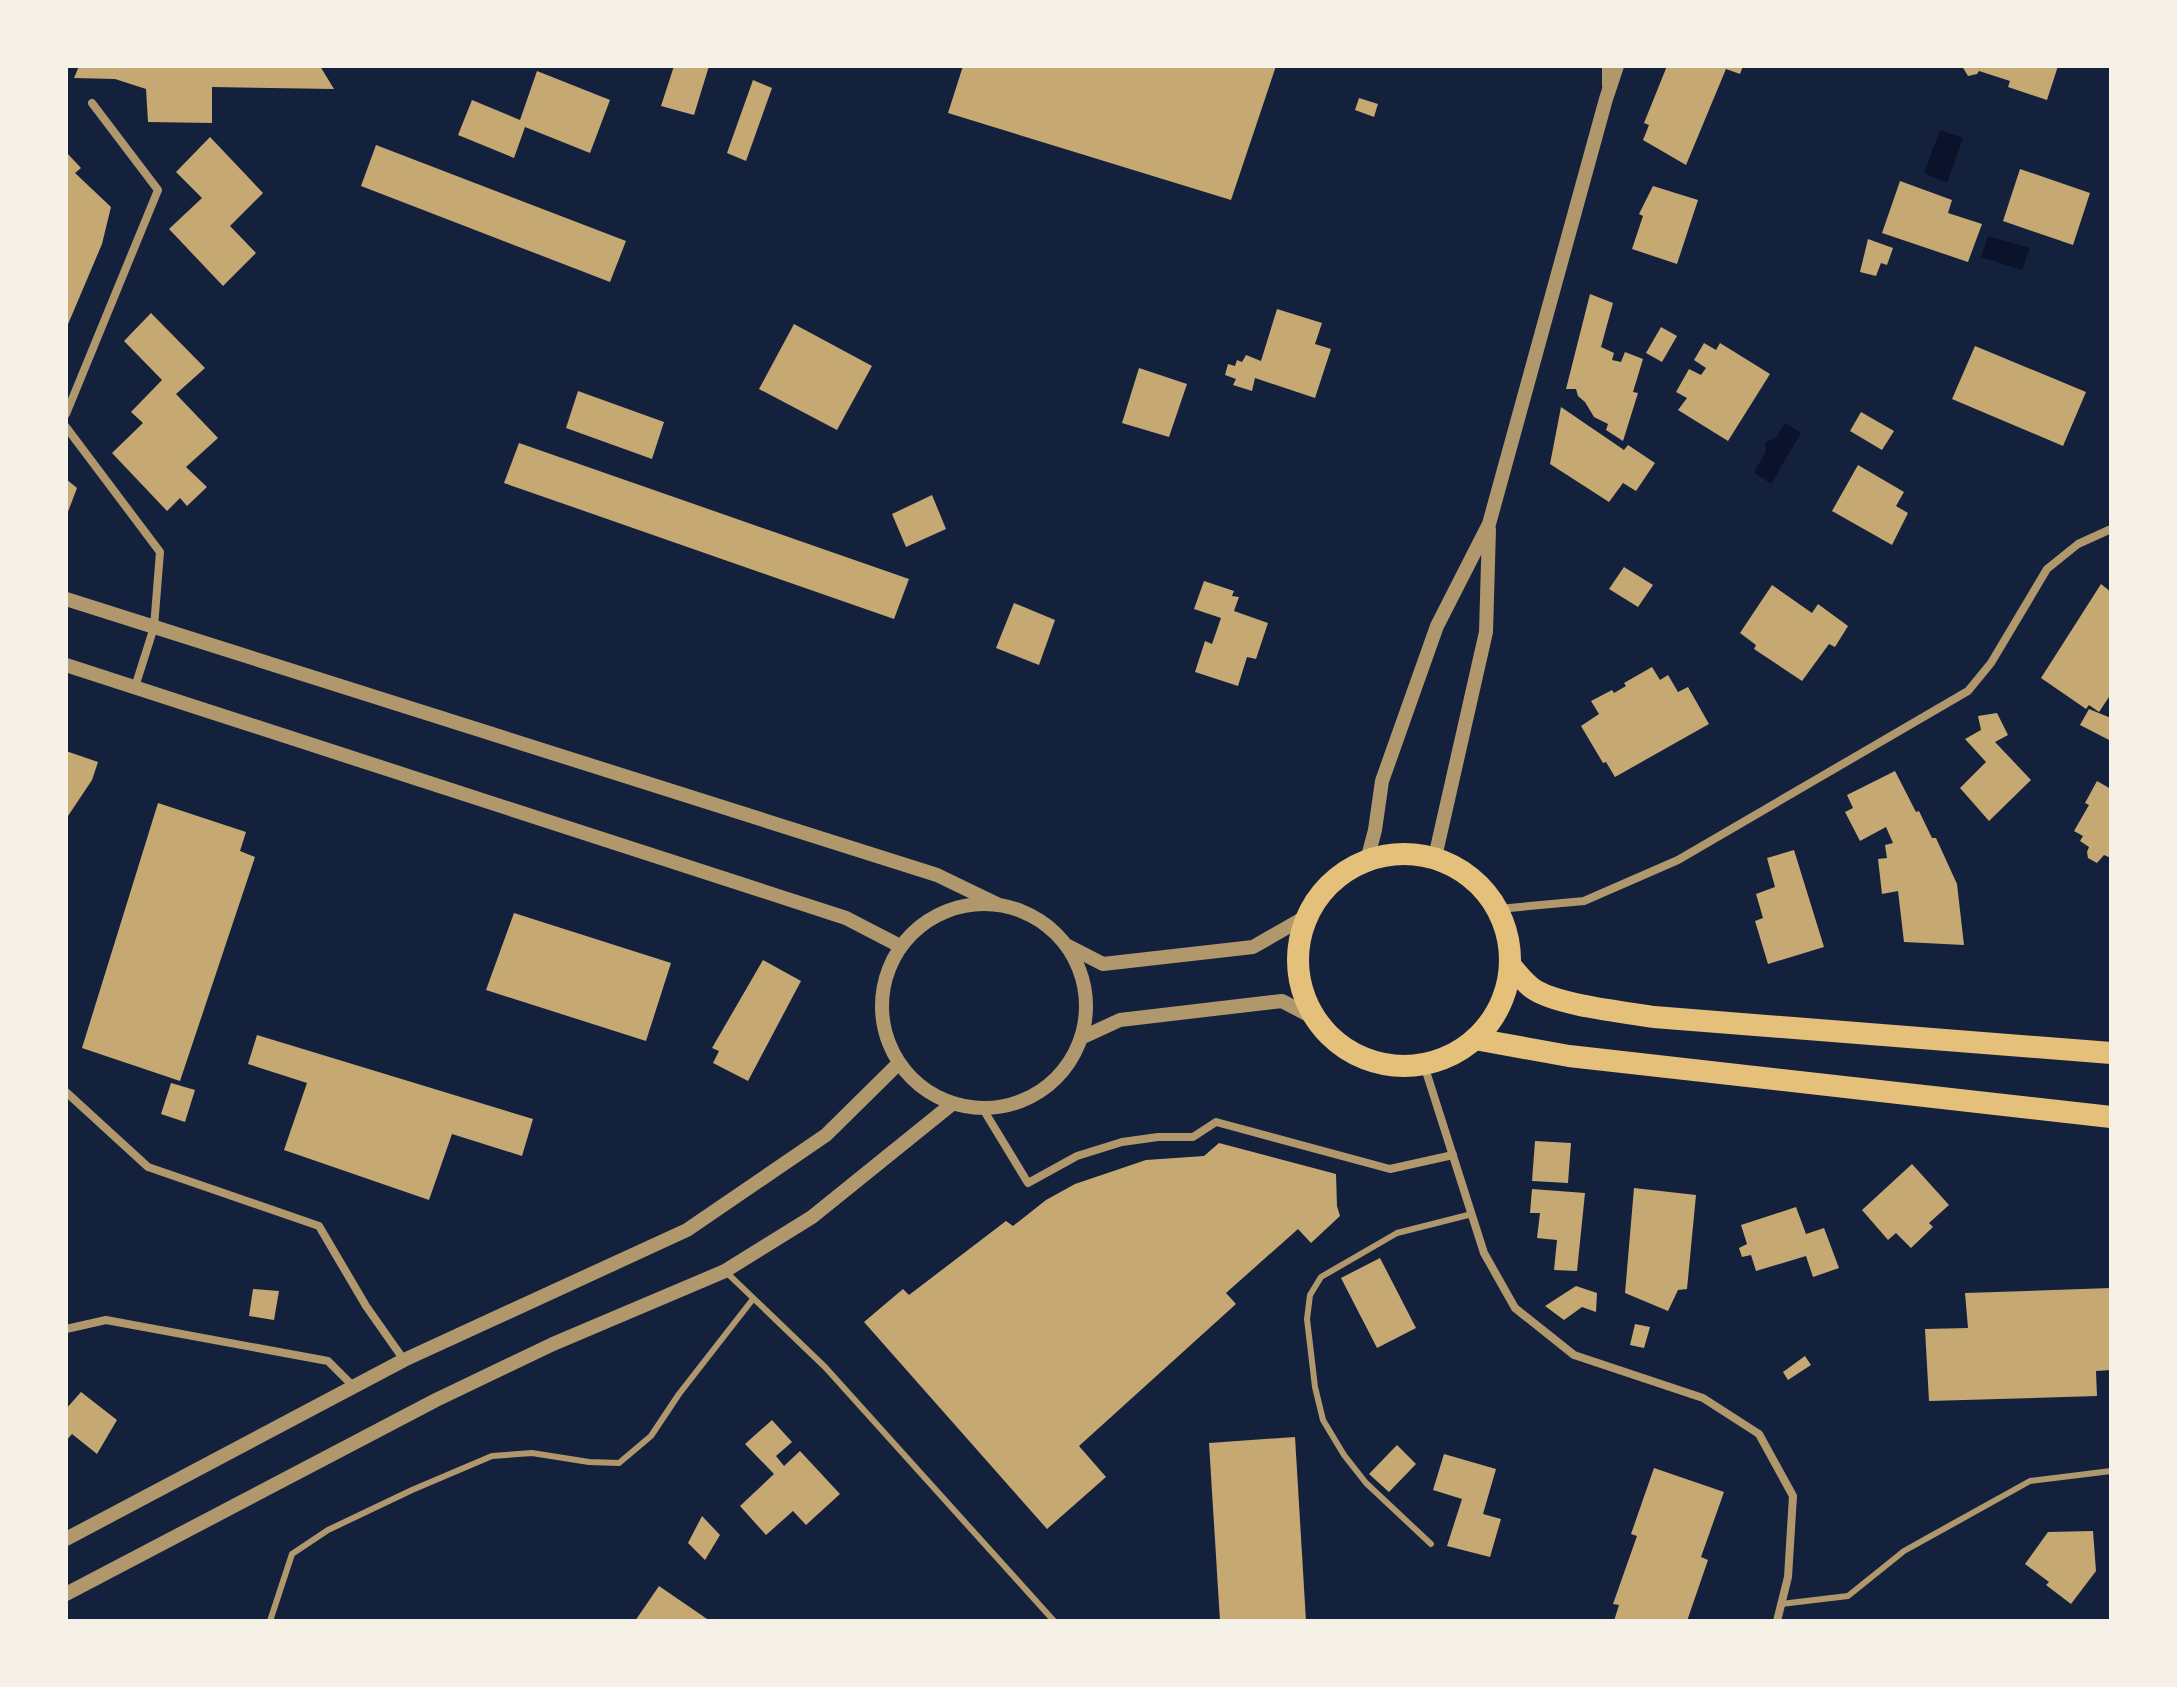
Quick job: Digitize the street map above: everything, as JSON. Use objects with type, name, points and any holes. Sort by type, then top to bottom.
[{"type":"highway","points":[[1401,853],[1435,857],[1460,869],[1482,886],[1498,909],[1508,936],[1510,965],[1505,992],[1493,1018],[1475,1039],[1451,1055],[1424,1065],[1392,1066],[1361,1058],[1335,1041],[1314,1018],[1301,985],[1298,950],[1307,916],[1322,892],[1342,873],[1367,860],[1401,853]]},
{"type":"highway","points":[[1510,965],[1540,993],[1654,1017],[2111,1053]]},
{"type":"highway","points":[[1475,1039],[1569,1056],[2111,1117]]},
{"type":"street","points":[[1606,66],[1606,99]]},
{"type":"street","points":[[1367,860],[1382,781],[1437,626],[1489,524],[1617,66]]},
{"type":"street","points":[[66,414],[158,190],[92,103]]},
{"type":"street","points":[[66,427],[160,552],[154,627],[135,687]]},
{"type":"street","points":[[1435,857],[1486,632],[1489,524]]},
{"type":"street","points":[[1498,909],[1584,901],[1678,860],[1968,691],[1991,663],[2047,569],[2078,544],[2111,529]]},
{"type":"street","points":[[66,599],[937,875],[997,904],[1024,911],[1049,926],[1068,946],[1082,975],[1087,1006],[1081,1038],[1067,1066],[1044,1089],[1015,1104],[983,1109],[952,1104],[922,1089],[898,1064],[885,1036],[881,1005],[886,975],[900,946],[919,926],[943,912],[969,904],[997,904]]},
{"type":"street","points":[[66,665],[846,918],[900,946]]},
{"type":"street","points":[[1068,946],[1103,964],[1253,947],[1307,916]]},
{"type":"street","points":[[1081,1038],[1120,1020],[1282,1001],[1314,1018]]},
{"type":"street","points":[[66,1539],[404,1360],[687,1230],[826,1135],[898,1064]]},
{"type":"street","points":[[1424,1065],[1484,1253],[1515,1308],[1574,1355],[1703,1398],[1759,1434],[1793,1496],[1788,1577],[1777,1621]]},
{"type":"street","points":[[66,1092],[148,1167],[319,1226],[366,1306],[404,1360]]},
{"type":"street","points":[[66,1594],[436,1400],[553,1344],[725,1271],[812,1217],[952,1104]]},
{"type":"street","points":[[983,1109],[1028,1183],[1077,1156],[1122,1142],[1158,1137],[1193,1137],[1216,1122],[1390,1169],[1453,1155]]},
{"type":"street","points":[[66,1329],[106,1320],[328,1361],[354,1387]]},
{"type":"lane","points":[[1431,1544],[1366,1483],[1323,1420],[1315,1387],[1307,1319],[1310,1295],[1321,1277],[1397,1233],[1472,1214]]},
{"type":"lane","points":[[725,1271],[825,1367],[1054,1621]]},
{"type":"lane","points":[[270,1621],[292,1554],[328,1530],[412,1490],[492,1456],[532,1453],[589,1462],[619,1463],[651,1436],[679,1394],[753,1299]]},
{"type":"lane","points":[[1781,1604],[1848,1596],[1904,1551],[2030,1481],[2111,1471]]},
{"type":"water","points":[[1940,130],[1963,138],[1947,183],[1924,173]]},
{"type":"water","points":[[1988,236],[2030,248],[2022,270],[1981,257]]},
{"type":"water","points":[[1785,423],[1801,433],[1771,484],[1754,472],[1766,452],[1765,442],[1775,439]]},
{"type":"building","points":[[79,66],[320,66],[334,89],[212,87],[212,123],[148,122],[146,89],[115,79],[74,78]]},
{"type":"building","points":[[674,66],[709,66],[694,115],[661,106]]},
{"type":"building","points":[[963,66],[1276,66],[1231,200],[948,113]]},
{"type":"building","points":[[1667,66],[1743,66],[1740,74],[1726,69],[1686,165],[1643,140],[1649,125],[1644,123]]},
{"type":"building","points":[[1962,66],[2058,66],[2047,100],[2008,87],[2010,81],[1979,71],[1968,76]]},
{"type":"building","points":[[537,71],[610,100],[590,153],[525,127],[514,158],[458,135],[472,100],[520,120]]},
{"type":"building","points":[[753,80],[772,88],[746,161],[727,153]]},
{"type":"building","points":[[1359,98],[1378,104],[1374,117],[1355,110]]},
{"type":"building","points":[[210,137],[263,193],[230,226],[256,253],[223,286],[169,229],[202,198],[176,172]]},
{"type":"building","points":[[376,145],[626,241],[610,282],[361,186]]},
{"type":"building","points":[[66,152],[81,168],[75,173],[111,207],[102,244],[66,329]]},
{"type":"building","points":[[2020,169],[2090,193],[2073,245],[2003,221]]},
{"type":"building","points":[[1900,181],[1952,200],[1948,213],[1982,224],[1968,262],[1882,233]]},
{"type":"building","points":[[1653,186],[1698,200],[1677,264],[1632,249],[1643,216],[1639,214]]},
{"type":"building","points":[[1868,239],[1893,248],[1887,265],[1881,263],[1876,276],[1860,272]]},
{"type":"building","points":[[1590,294],[1613,303],[1601,347],[1614,353],[1612,360],[1621,362],[1625,352],[1643,359],[1633,392],[1638,393],[1623,441],[1606,430],[1608,424],[1594,417],[1576,389],[1566,389]]},
{"type":"building","points":[[1277,309],[1322,323],[1315,344],[1331,349],[1315,398],[1255,378],[1252,391],[1233,385],[1236,379],[1225,375],[1228,364],[1235,366],[1237,360],[1242,362],[1246,355],[1261,361]]},
{"type":"building","points":[[151,313],[205,368],[176,394],[218,438],[186,467],[207,487],[187,506],[180,498],[167,511],[112,453],[143,423],[131,412],[162,380],[124,341]]},
{"type":"building","points":[[794,324],[872,366],[837,430],[759,389]]},
{"type":"building","points":[[1661,327],[1677,336],[1662,362],[1646,353]]},
{"type":"building","points":[[1704,343],[1716,350],[1720,343],[1770,374],[1728,441],[1678,410],[1687,398],[1676,392],[1689,369],[1701,375],[1706,368],[1694,360]]},
{"type":"building","points":[[1975,346],[2086,392],[2063,446],[1952,399]]},
{"type":"building","points":[[1139,368],[1187,384],[1169,437],[1122,423]]},
{"type":"building","points":[[578,391],[664,422],[652,459],[566,428]]},
{"type":"building","points":[[1561,407],[1624,450],[1628,445],[1655,463],[1636,491],[1623,483],[1609,502],[1550,464]]},
{"type":"building","points":[[1861,412],[1894,431],[1882,450],[1850,431]]},
{"type":"building","points":[[519,443],[909,579],[894,619],[504,483]]},
{"type":"building","points":[[1858,465],[1904,492],[1896,506],[1908,513],[1892,545],[1832,511]]},
{"type":"building","points":[[66,479],[77,488],[66,517]]},
{"type":"building","points":[[932,495],[946,529],[906,547],[892,514]]},
{"type":"building","points":[[1624,567],[1653,585],[1638,607],[1609,589]]},
{"type":"building","points":[[1204,581],[1234,591],[1232,596],[1239,597],[1234,611],[1268,623],[1256,659],[1247,657],[1238,686],[1195,672],[1205,641],[1212,644],[1221,618],[1194,609]]},
{"type":"building","points":[[2101,584],[2111,592],[2111,694],[2099,712],[2089,705],[2086,709],[2041,678]]},
{"type":"building","points":[[1772,585],[1812,613],[1818,604],[1848,626],[1835,647],[1829,644],[1802,681],[1754,649],[1756,645],[1740,633]]},
{"type":"building","points":[[1014,603],[1055,620],[1039,665],[996,648]]},
{"type":"building","points":[[1652,667],[1660,680],[1668,675],[1678,692],[1688,687],[1709,724],[1615,777],[1581,726],[1599,714],[1591,701],[1612,690],[1614,693],[1626,686],[1624,683]]},
{"type":"building","points":[[2089,709],[2111,718],[2111,741],[2080,725]]},
{"type":"building","points":[[1997,713],[2008,735],[1995,742],[2031,780],[1989,821],[1960,788],[1986,762],[1965,739],[1981,730],[1978,716]]},
{"type":"building","points":[[66,751],[98,762],[92,780],[66,819]]},
{"type":"building","points":[[1895,771],[1916,812],[1919,811],[1932,838],[1936,838],[1957,884],[1964,945],[1904,942],[1898,891],[1882,894],[1878,859],[1887,858],[1885,845],[1893,843],[1886,827],[1860,841],[1845,812],[1853,808],[1847,795]]},
{"type":"building","points":[[2097,781],[2111,789],[2111,858],[2104,855],[2097,863],[2088,858],[2089,847],[2080,841],[2083,836],[2074,831],[2089,805],[2085,803]]},
{"type":"building","points":[[158,803],[246,832],[240,851],[255,857],[180,1081],[82,1048]]},
{"type":"building","points":[[1794,850],[1824,947],[1768,964],[1755,921],[1763,918],[1756,894],[1775,887],[1767,858]]},
{"type":"building","points":[[514,913],[671,963],[646,1041],[486,990]]},
{"type":"building","points":[[763,960],[801,981],[748,1081],[713,1063],[719,1051],[712,1048]]},
{"type":"building","points":[[257,1035],[533,1119],[522,1156],[452,1134],[429,1200],[284,1150],[307,1083],[248,1064]]},
{"type":"building","points":[[171,1083],[195,1090],[185,1122],[161,1114]]},
{"type":"building","points":[[1535,1141],[1571,1143],[1568,1183],[1532,1181]]},
{"type":"building","points":[[1219,1143],[1336,1174],[1340,1216],[1311,1243],[1298,1229],[1226,1293],[1236,1304],[1079,1446],[1106,1477],[1047,1529],[864,1322],[903,1289],[909,1295],[1006,1221],[1013,1226],[1046,1200],[1075,1184],[1146,1160],[1204,1156]]},
{"type":"building","points":[[1912,1164],[1949,1205],[1929,1223],[1933,1227],[1911,1248],[1896,1233],[1888,1240],[1862,1210]]},
{"type":"building","points":[[1634,1188],[1696,1195],[1687,1289],[1678,1290],[1668,1311],[1625,1293]]},
{"type":"building","points":[[1532,1189],[1585,1193],[1577,1271],[1554,1270],[1557,1240],[1537,1238],[1540,1213],[1530,1213]]},
{"type":"building","points":[[1796,1207],[1806,1234],[1824,1228],[1839,1268],[1813,1277],[1806,1256],[1756,1271],[1751,1255],[1742,1257],[1739,1248],[1747,1244],[1741,1225]]},
{"type":"building","points":[[1380,1258],[1416,1328],[1377,1348],[1341,1278]]},
{"type":"building","points":[[1576,1286],[1597,1293],[1596,1312],[1582,1307],[1564,1320],[1545,1306]]},
{"type":"building","points":[[2111,1288],[2111,1370],[2096,1371],[2097,1396],[1929,1401],[1925,1329],[1968,1328],[1965,1293]]},
{"type":"building","points":[[253,1289],[279,1291],[274,1320],[249,1316]]},
{"type":"building","points":[[1635,1324],[1650,1327],[1644,1348],[1630,1345]]},
{"type":"building","points":[[1805,1356],[1811,1365],[1788,1380],[1783,1372]]},
{"type":"building","points":[[81,1392],[117,1420],[97,1454],[72,1434],[66,1441],[66,1409]]},
{"type":"building","points":[[772,1420],[792,1442],[776,1456],[784,1466],[800,1451],[840,1494],[806,1525],[793,1511],[766,1535],[740,1506],[774,1474],[745,1444]]},
{"type":"building","points":[[1295,1437],[1306,1621],[1220,1621],[1209,1443]]},
{"type":"building","points":[[1397,1445],[1416,1464],[1389,1492],[1369,1474]]},
{"type":"building","points":[[1444,1454],[1496,1469],[1483,1514],[1501,1519],[1490,1557],[1447,1546],[1462,1499],[1433,1490]]},
{"type":"building","points":[[1654,1468],[1724,1492],[1701,1557],[1708,1560],[1687,1621],[1614,1621],[1619,1605],[1613,1604],[1637,1536],[1631,1534]]},
{"type":"building","points":[[702,1516],[720,1535],[705,1560],[688,1543]]},
{"type":"building","points":[[2093,1531],[2096,1571],[2071,1604],[2025,1564],[2048,1532]]},
{"type":"building","points":[[659,1586],[710,1621],[635,1621]]}]
